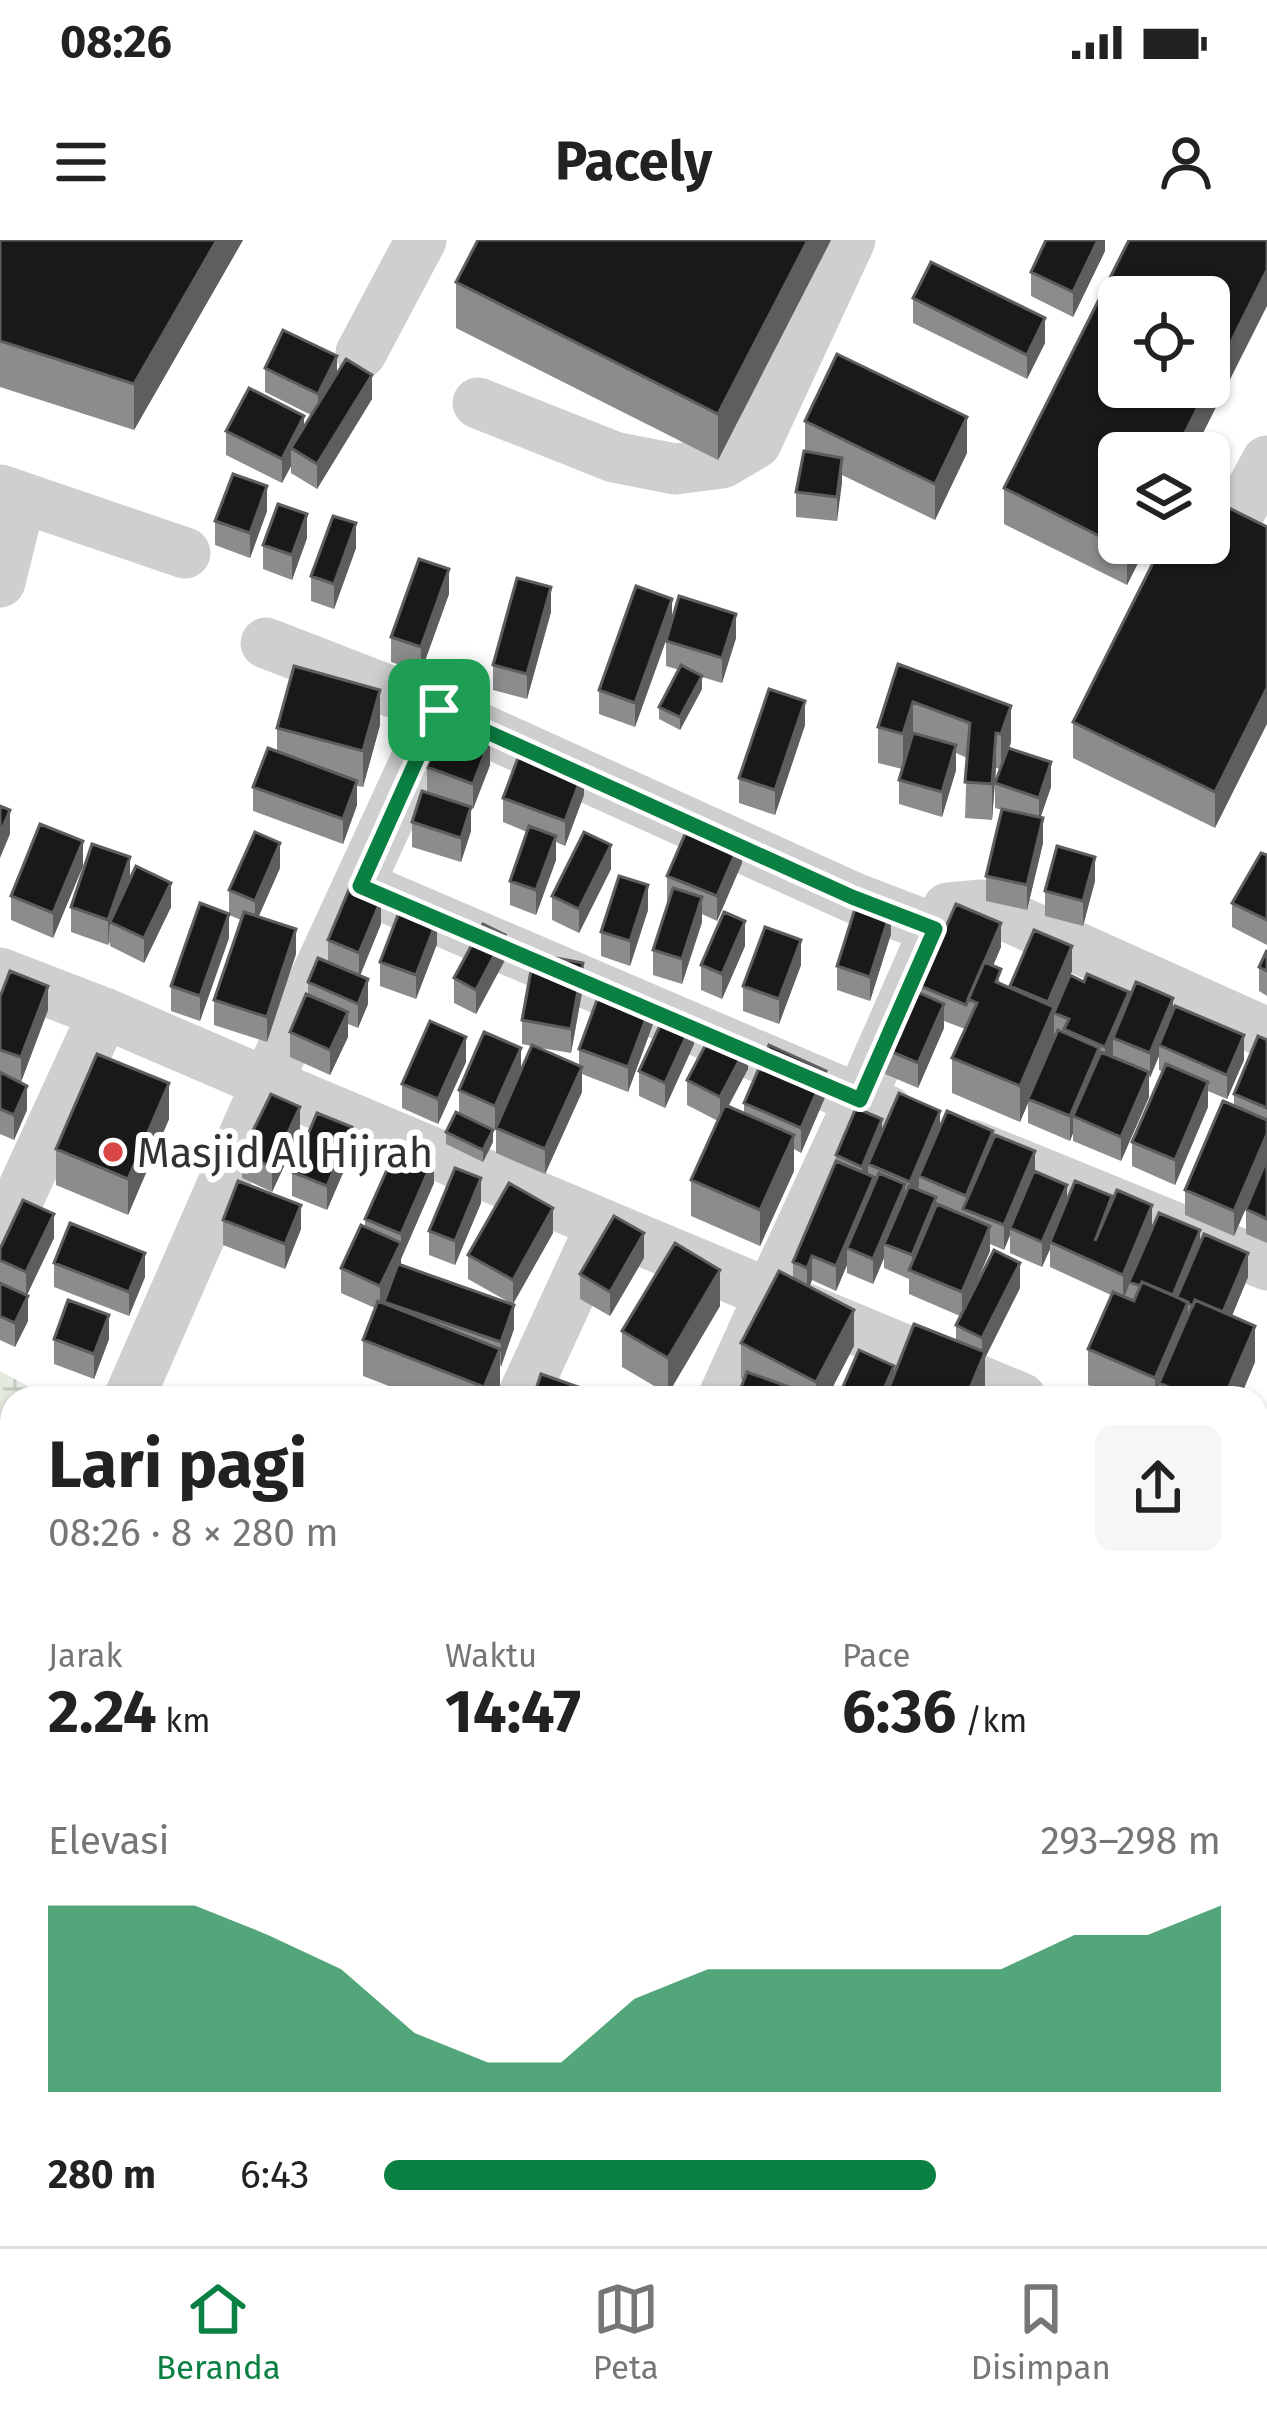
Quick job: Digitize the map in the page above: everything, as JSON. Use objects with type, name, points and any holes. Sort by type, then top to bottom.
[{"type":"street","points":[[362,353],[421,240]]},
{"type":"street","points":[[478,403],[614,457],[675,469],[722,463],[756,443],[850,240]]},
{"type":"street","points":[[1230,530],[1267,461]]},
{"type":"street","points":[[0,582],[10,493],[185,553]]},
{"type":"street","points":[[266,643],[439,710],[852,897],[935,929]]},
{"type":"street","points":[[134,1386],[439,710]]},
{"type":"street","points":[[360,886],[860,1100],[1267,1265]]},
{"type":"street","points":[[728,1386],[948,908],[982,905],[1267,1033]]},
{"type":"street","points":[[0,973],[992,1386]]},
{"type":"street","points":[[0,1239],[104,1013]]},
{"type":"street","points":[[528,1386],[602,1224]]},
{"type":"green space","points":[[0,1371],[28,1386],[0,1386]]},
{"type":"building","points":[[0,240],[217,240],[134,384],[0,341]]},
{"type":"building","points":[[478,240],[808,240],[718,414],[456,282]]},
{"type":"building","points":[[1046,240],[1098,240],[1073,292],[1031,272]]},
{"type":"building","points":[[1129,240],[1267,240],[1267,270],[1230,344],[1230,276],[1111,276]]},
{"type":"building","points":[[931,262],[1045,318],[1027,355],[913,298]]},
{"type":"building","points":[[1098,302],[1098,408],[1198,408],[1186,432],[1098,432],[1098,535],[1004,488]]},
{"type":"building","points":[[283,330],[337,356],[318,394],[265,368]]},
{"type":"building","points":[[837,354],[967,417],[935,484],[805,421]]},
{"type":"building","points":[[346,359],[372,375],[317,464],[291,448]]},
{"type":"building","points":[[249,388],[304,416],[282,459],[226,431]]},
{"type":"building","points":[[804,451],[842,458],[837,497],[796,492]]},
{"type":"building","points":[[233,474],[267,486],[250,533],[215,521]]},
{"type":"building","points":[[278,504],[307,514],[292,555],[263,545]]},
{"type":"building","points":[[1230,508],[1267,527],[1267,688],[1215,792],[1073,722],[1152,564],[1230,564]]},
{"type":"building","points":[[333,516],[356,523],[334,584],[311,576]]},
{"type":"building","points":[[419,559],[449,569],[421,647],[391,637]]},
{"type":"building","points":[[517,578],[551,587],[527,674],[493,665]]},
{"type":"building","points":[[636,586],[672,599],[635,703],[599,690]]},
{"type":"building","points":[[679,596],[736,614],[722,658],[666,641]]},
{"type":"building","points":[[898,664],[1011,706],[1001,734],[996,733],[992,784],[965,782],[970,723],[913,702],[903,734],[878,727]]},
{"type":"building","points":[[681,665],[702,676],[680,717],[659,707]]},
{"type":"building","points":[[294,666],[380,690],[363,751],[277,728]]},
{"type":"building","points":[[769,689],[805,701],[775,790],[739,778]]},
{"type":"building","points":[[443,723],[490,740],[473,784],[427,767]]},
{"type":"building","points":[[913,733],[956,745],[942,792],[899,780]]},
{"type":"building","points":[[522,747],[584,770],[565,821],[503,798]]},
{"type":"building","points":[[268,748],[357,781],[343,819],[253,787]]},
{"type":"building","points":[[1008,748],[1051,762],[1039,798],[995,783]]},
{"type":"building","points":[[422,791],[471,807],[461,838],[412,822]]},
{"type":"building","points":[[0,806],[10,810],[0,834]]},
{"type":"building","points":[[1002,809],[1043,818],[1027,885],[986,876]]},
{"type":"building","points":[[692,818],[742,838],[717,896],[667,876]]},
{"type":"building","points":[[40,824],[83,841],[53,913],[11,896]]},
{"type":"building","points":[[529,826],[556,836],[536,890],[510,881]]},
{"type":"building","points":[[255,832],[280,843],[255,901],[229,890]]},
{"type":"building","points":[[584,832],[611,845],[579,909],[552,896]]},
{"type":"building","points":[[92,844],[130,857],[108,920],[71,907]]},
{"type":"building","points":[[1057,846],[1095,857],[1083,901],[1045,891]]},
{"type":"building","points":[[1261,853],[1267,855],[1267,920],[1232,903]]},
{"type":"building","points":[[136,866],[171,883],[144,938],[110,922]]},
{"type":"building","points":[[619,876],[648,885],[630,941],[601,932]]},
{"type":"building","points":[[350,887],[381,900],[359,953],[328,940]]},
{"type":"building","points":[[673,888],[702,897],[682,959],[653,950]]},
{"type":"building","points":[[858,899],[891,910],[870,977],[837,966]]},
{"type":"building","points":[[200,903],[229,914],[200,996],[171,986]]},
{"type":"building","points":[[956,904],[1001,923],[966,1005],[920,986]]},
{"type":"building","points":[[401,907],[437,920],[416,975],[380,962]]},
{"type":"building","points":[[244,912],[296,929],[267,1017],[214,1000]]},
{"type":"building","points":[[724,912],[745,921],[722,974],[701,965]]},
{"type":"building","points":[[483,924],[505,935],[476,990],[454,978]]},
{"type":"building","points":[[765,927],[801,940],[779,999],[743,986]]},
{"type":"building","points":[[1034,930],[1072,946],[1048,1002],[1010,986]]},
{"type":"building","points":[[534,954],[583,963],[571,1029],[522,1020]]},
{"type":"building","points":[[318,958],[368,979],[358,1004],[308,982]]},
{"type":"building","points":[[984,962],[1001,969],[996,982],[1054,1007],[1020,1086],[952,1058],[977,1003],[968,999]]},
{"type":"building","points":[[10,971],[48,986],[21,1057],[0,1050],[0,997]]},
{"type":"building","points":[[1087,974],[1129,992],[1105,1047],[1064,1029],[1069,1019],[1054,1013],[1070,975],[1084,982]]},
{"type":"building","points":[[604,981],[653,1000],[628,1067],[579,1049]]},
{"type":"building","points":[[1136,982],[1173,998],[1150,1053],[1113,1038]]},
{"type":"building","points":[[911,989],[944,1004],[918,1063],[885,1049]]},
{"type":"building","points":[[306,994],[348,1012],[330,1050],[290,1032]]},
{"type":"building","points":[[1175,1006],[1244,1035],[1227,1075],[1159,1045]]},
{"type":"building","points":[[668,1008],[694,1019],[665,1083],[639,1071]]},
{"type":"building","points":[[430,1021],[466,1037],[438,1099],[402,1084]]},
{"type":"building","points":[[715,1027],[748,1044],[720,1097],[687,1080]]},
{"type":"building","points":[[1058,1030],[1099,1048],[1070,1116],[1028,1099]]},
{"type":"building","points":[[484,1032],[521,1048],[495,1106],[459,1090]]},
{"type":"building","points":[[1258,1036],[1267,1040],[1267,1108],[1234,1094]]},
{"type":"building","points":[[532,1045],[582,1067],[545,1149],[496,1128]]},
{"type":"building","points":[[769,1045],[826,1071],[801,1128],[744,1103]]},
{"type":"building","points":[[1101,1052],[1149,1072],[1121,1137],[1073,1116]]},
{"type":"building","points":[[97,1054],[169,1083],[128,1179],[56,1149]]},
{"type":"building","points":[[1166,1064],[1208,1082],[1175,1160],[1132,1142]]},
{"type":"building","points":[[0,1072],[27,1086],[14,1115],[0,1109]]},
{"type":"building","points":[[899,1093],[940,1111],[910,1182],[868,1164]]},
{"type":"building","points":[[271,1094],[300,1107],[272,1167],[242,1153]]},
{"type":"building","points":[[1223,1101],[1267,1120],[1267,1134],[1234,1211],[1185,1190]]},
{"type":"building","points":[[725,1105],[794,1135],[760,1210],[691,1180]]},
{"type":"building","points":[[856,1108],[882,1119],[862,1167],[836,1155]]},
{"type":"building","points":[[947,1111],[993,1131],[966,1196],[919,1176]]},
{"type":"building","points":[[456,1112],[493,1130],[483,1150],[446,1132]]},
{"type":"building","points":[[317,1113],[352,1127],[327,1186],[292,1172]]},
{"type":"building","points":[[995,1135],[1035,1151],[1004,1225],[963,1209]]},
{"type":"building","points":[[399,1143],[434,1158],[401,1234],[365,1219]]},
{"type":"building","points":[[1267,1159],[1267,1219],[1246,1209]]},
{"type":"building","points":[[836,1161],[874,1177],[836,1266],[812,1256],[807,1268],[793,1262]]},
{"type":"building","points":[[455,1168],[481,1178],[455,1241],[429,1231]]},
{"type":"building","points":[[1034,1171],[1067,1185],[1042,1242],[1010,1228]]},
{"type":"building","points":[[879,1173],[905,1184],[873,1259],[847,1248]]},
{"type":"building","points":[[238,1181],[301,1205],[285,1244],[223,1220]]},
{"type":"building","points":[[1075,1181],[1112,1196],[1095,1241],[1117,1190],[1152,1205],[1123,1275],[1050,1242]]},
{"type":"building","points":[[509,1183],[553,1208],[513,1280],[468,1255]]},
{"type":"building","points":[[909,1186],[936,1197],[912,1255],[884,1244]]},
{"type":"building","points":[[23,1200],[54,1214],[26,1272],[0,1260],[0,1249]]},
{"type":"building","points":[[937,1204],[990,1226],[962,1292],[909,1270]]},
{"type":"building","points":[[1159,1213],[1200,1230],[1173,1295],[1142,1282],[1140,1286],[1129,1282]]},
{"type":"building","points":[[614,1216],[644,1233],[610,1292],[580,1274]]},
{"type":"building","points":[[70,1223],[145,1253],[129,1292],[54,1263]]},
{"type":"building","points":[[361,1225],[401,1243],[380,1286],[341,1268]]},
{"type":"building","points":[[1204,1234],[1248,1253],[1223,1312],[1177,1297]]},
{"type":"building","points":[[675,1243],[720,1270],[668,1358],[622,1331]]},
{"type":"building","points":[[994,1250],[1020,1263],[982,1338],[956,1325]]},
{"type":"building","points":[[398,1264],[514,1305],[501,1342],[384,1302]]},
{"type":"building","points":[[779,1271],[854,1310],[816,1382],[741,1343]]},
{"type":"building","points":[[1142,1282],[1188,1302],[1155,1378],[1088,1349],[1113,1292],[1134,1301]]},
{"type":"building","points":[[0,1283],[28,1296],[15,1323],[0,1316]]},
{"type":"building","points":[[68,1300],[109,1315],[94,1354],[54,1339]]},
{"type":"building","points":[[1195,1300],[1255,1326],[1229,1386],[1159,1383]]},
{"type":"building","points":[[378,1301],[500,1349],[481,1386],[363,1340]]},
{"type":"building","points":[[914,1324],[985,1352],[971,1386],[890,1386]]},
{"type":"building","points":[[859,1350],[894,1366],[885,1386],[843,1386]]},
{"type":"building","points":[[747,1372],[786,1386],[742,1386]]},
{"type":"building","points":[[541,1374],[575,1386],[537,1386]]},
{"type":"place","name":"Masjid Al Hijrah","points":[[113,1152]]},
{"type":"route","points":[[439,710],[852,897],[935,929],[860,1100],[360,886],[439,710]]}]
